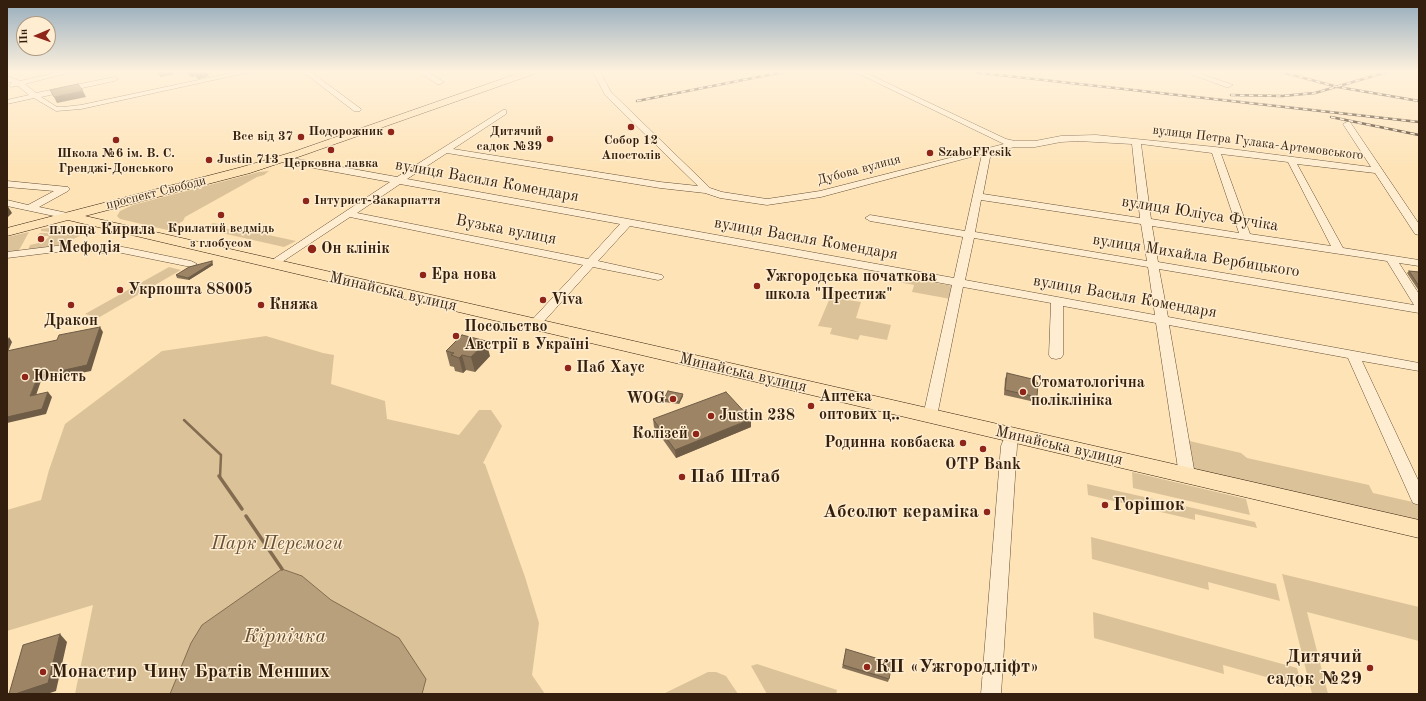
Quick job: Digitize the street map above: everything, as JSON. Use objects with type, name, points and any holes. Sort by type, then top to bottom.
[{"type":"main road","name":"проспект Свободи","points":[[7,232],[246,170],[437,105]]},
{"type":"main road","points":[[106,225],[100,219],[104,211],[112,205]]},
{"type":"main road","name":"Минайська вулиця","points":[[68,216],[1419,529]]},
{"type":"street","points":[[48,105],[56,109],[92,105]]},
{"type":"street","points":[[351,105],[357,109]]},
{"type":"street","points":[[620,105],[707,190]]},
{"type":"street","points":[[927,105],[1003,141],[1015,144]]},
{"type":"street","points":[[272,264],[503,112]]},
{"type":"street","points":[[1347,124],[1414,219],[1419,232]]},
{"type":"street","name":"вулиця Петра Гулака-Артемовського","points":[[1015,144],[1035,144],[1061,139],[1096,138],[1215,150],[1379,171]]},
{"type":"street","points":[[1136,142],[1146,222],[1187,475]]},
{"type":"street","name":"Дубова вулиця","points":[[707,190],[720,196],[767,202],[778,201],[821,194],[979,152],[1015,144]]},
{"type":"street","points":[[445,150],[660,186],[707,190]]},
{"type":"street","points":[[1215,150],[1246,237]]},
{"type":"street","points":[[930,416],[987,151]]},
{"type":"street","name":"вулиця Василя Комендаря","points":[[281,159],[1419,367]]},
{"type":"street","points":[[1291,160],[1339,251]]},
{"type":"street","points":[[7,184],[65,189],[29,208]]},
{"type":"street","name":"вулиця Юліуса Фучіка","points":[[977,196],[1419,263]]},
{"type":"street","points":[[7,203],[68,216]]},
{"type":"street","name":"Вузька вулиця","points":[[348,214],[658,277]]},
{"type":"street","name":"вулиця Михайла Вербицького","points":[[870,218],[1419,309]]},
{"type":"street","points":[[534,325],[628,222]]},
{"type":"street","points":[[7,255],[56,249],[99,248],[102,250],[117,249],[191,264]]},
{"type":"street","points":[[1391,259],[1419,303]]},
{"type":"street","points":[[1056,355],[1057,301]]},
{"type":"street","points":[[1353,354],[1419,499]]},
{"type":"street","points":[[991,694],[1009,446],[1012,435]]},
{"type":"green space","points":[[269,171],[185,217],[183,221],[167,230],[120,219],[117,216],[120,211],[133,205],[259,172]]},
{"type":"green space","points":[[213,223],[228,226],[224,228],[232,230],[236,228],[296,241],[284,247],[204,229]]},
{"type":"green space","points":[[79,226],[93,229],[86,232],[41,231],[41,229]]},
{"type":"green space","points":[[29,232],[18,252],[7,254],[7,237]]},
{"type":"green space","points":[[40,233],[84,234],[60,245],[28,250],[30,245],[43,242],[49,237],[37,236]]},
{"type":"green space","points":[[169,267],[181,270],[98,318],[85,314]]},
{"type":"green space","points":[[867,271],[953,286],[951,299],[912,292],[914,285],[866,276]]},
{"type":"green space","points":[[832,293],[849,296],[848,300],[861,302],[856,318],[891,325],[887,340],[860,335],[858,340],[830,334],[832,328],[818,326]]},
{"type":"green space","name":"Парк Перемоги","points":[[266,336],[334,355],[331,384],[385,401],[387,419],[459,435],[479,410],[491,410],[502,426],[483,463],[485,464],[525,577],[539,623],[532,675],[545,694],[75,694],[93,605],[7,631],[7,510],[41,500],[49,470],[65,424],[162,351]]},
{"type":"green space","points":[[1181,439],[1241,453],[1247,458],[1369,485],[1373,493],[1417,503],[1419,506],[1419,521],[1185,468]]},
{"type":"green space","points":[[1132,472],[1246,499],[1250,515],[1133,488]]},
{"type":"green space","points":[[1087,484],[1255,522],[1257,528],[1195,514],[1195,520],[1088,495]]},
{"type":"green space","points":[[1091,537],[1276,584],[1280,601],[1208,582],[1209,590],[1092,559]]},
{"type":"green space","points":[[1282,574],[1419,607],[1419,641],[1307,612],[1328,694],[1312,694]]},
{"type":"green space","points":[[1093,612],[1297,668],[1302,687],[1223,665],[1224,674],[1094,638]]},
{"type":"green space","points":[[757,664],[837,690],[836,694],[767,694],[751,666]]},
{"type":"green space","points":[[708,672],[716,672],[726,676],[738,694],[663,694]]},
{"type":"water","name":"Кірпічка","points":[[282,569],[302,576],[331,600],[399,638],[426,679],[422,694],[170,694],[191,643],[202,625]]},
{"type":"building","points":[[212,261],[212,263],[188,278],[176,275],[189,267]]},
{"type":"building","points":[[1409,271],[1419,272],[1419,286]]},
{"type":"building","name":"Юність","points":[[100,327],[87,365],[38,376],[30,396],[48,392],[42,409],[7,417],[7,351],[57,340],[59,335]]},
{"type":"building","points":[[462,335],[486,341],[471,357],[462,355],[459,358],[451,355],[454,353],[446,351]]},
{"type":"building","name":"Стоматологічна поліклініка","points":[[1007,373],[1036,380],[1038,383],[1037,397],[1005,390]]},
{"type":"building","name":"WOG","points":[[668,391],[683,394],[679,402],[664,399]]},
{"type":"building","name":"Колізей","points":[[726,392],[751,419],[675,450],[653,419]]},
{"type":"building","points":[[60,634],[48,683],[15,694],[9,694],[23,645]]},
{"type":"building","name":"КП «Ужгородліфт»","points":[[846,649],[892,663],[889,679],[843,665]]},
{"type":"waterway","points":[[184,420],[221,455],[220,477]]},
{"type":"waterway","points":[[219,476],[242,509]]},
{"type":"waterway","points":[[246,516],[282,569]]},
{"type":"railway","points":[[1264,105],[1419,122]]},
{"type":"railway","points":[[1331,117],[1419,135]]},
{"type":"place","name":"Собор 12 Апостолів","points":[[631,127]]},
{"type":"place","name":"Подорожник","points":[[391,132]]},
{"type":"place","name":"Все від 37","points":[[301,137]]},
{"type":"place","name":"Дитячий садок №39","points":[[550,139]]},
{"type":"place","name":"Школа №6 ім. В. С. Гренджі-Донського","points":[[116,140]]},
{"type":"place","name":"Церковна лавка","points":[[331,150]]},
{"type":"place","name":"SzaboFFcsik","points":[[930,153]]},
{"type":"place","name":"Justin 713","points":[[209,160]]},
{"type":"place","name":"Інтурист-Закарпаття","points":[[306,201]]},
{"type":"place","name":"Крилатий ведмідь з глобусом","points":[[221,215]]},
{"type":"place","name":"площа Кирила і Мефодія","points":[[41,239]]},
{"type":"place","name":"Он клінік","points":[[312,249]]},
{"type":"place","name":"Ера нова","points":[[423,275]]},
{"type":"place","name":"Ужгородська початкова школа \"Престиж\"","points":[[757,286]]},
{"type":"place","name":"Укрпошта 88005","points":[[120,290]]},
{"type":"place","name":"Viva","points":[[543,300]]},
{"type":"place","name":"Дракон","points":[[71,305]]},
{"type":"place","name":"Княжа","points":[[261,305]]},
{"type":"place","name":"Посольство Австрії в Україні","points":[[456,336]]},
{"type":"place","name":"Паб Хаус","points":[[568,368]]},
{"type":"place","name":"Юність","points":[[25,377]]},
{"type":"place","name":"Стоматологічна поліклініка","points":[[1023,392]]},
{"type":"place","name":"WOG","points":[[673,399]]},
{"type":"place","name":"Аптека оптових ц‥","points":[[811,406]]},
{"type":"place","name":"Justin 238","points":[[711,416]]},
{"type":"place","name":"Колізей","points":[[696,434]]},
{"type":"place","name":"Родинна ковбаска","points":[[963,443]]},
{"type":"place","name":"OTP Bank","points":[[983,449]]},
{"type":"place","name":"Паб Штаб","points":[[682,477]]},
{"type":"place","name":"Горішок","points":[[1105,505]]},
{"type":"place","name":"Абсолют кераміка","points":[[987,512]]},
{"type":"place","name":"КП «Ужгородліфт»","points":[[867,667]]},
{"type":"place","name":"Дитячий садок №29","points":[[1370,668]]},
{"type":"place","name":"Монастир Чину Братів Менших","points":[[43,672]]}]
